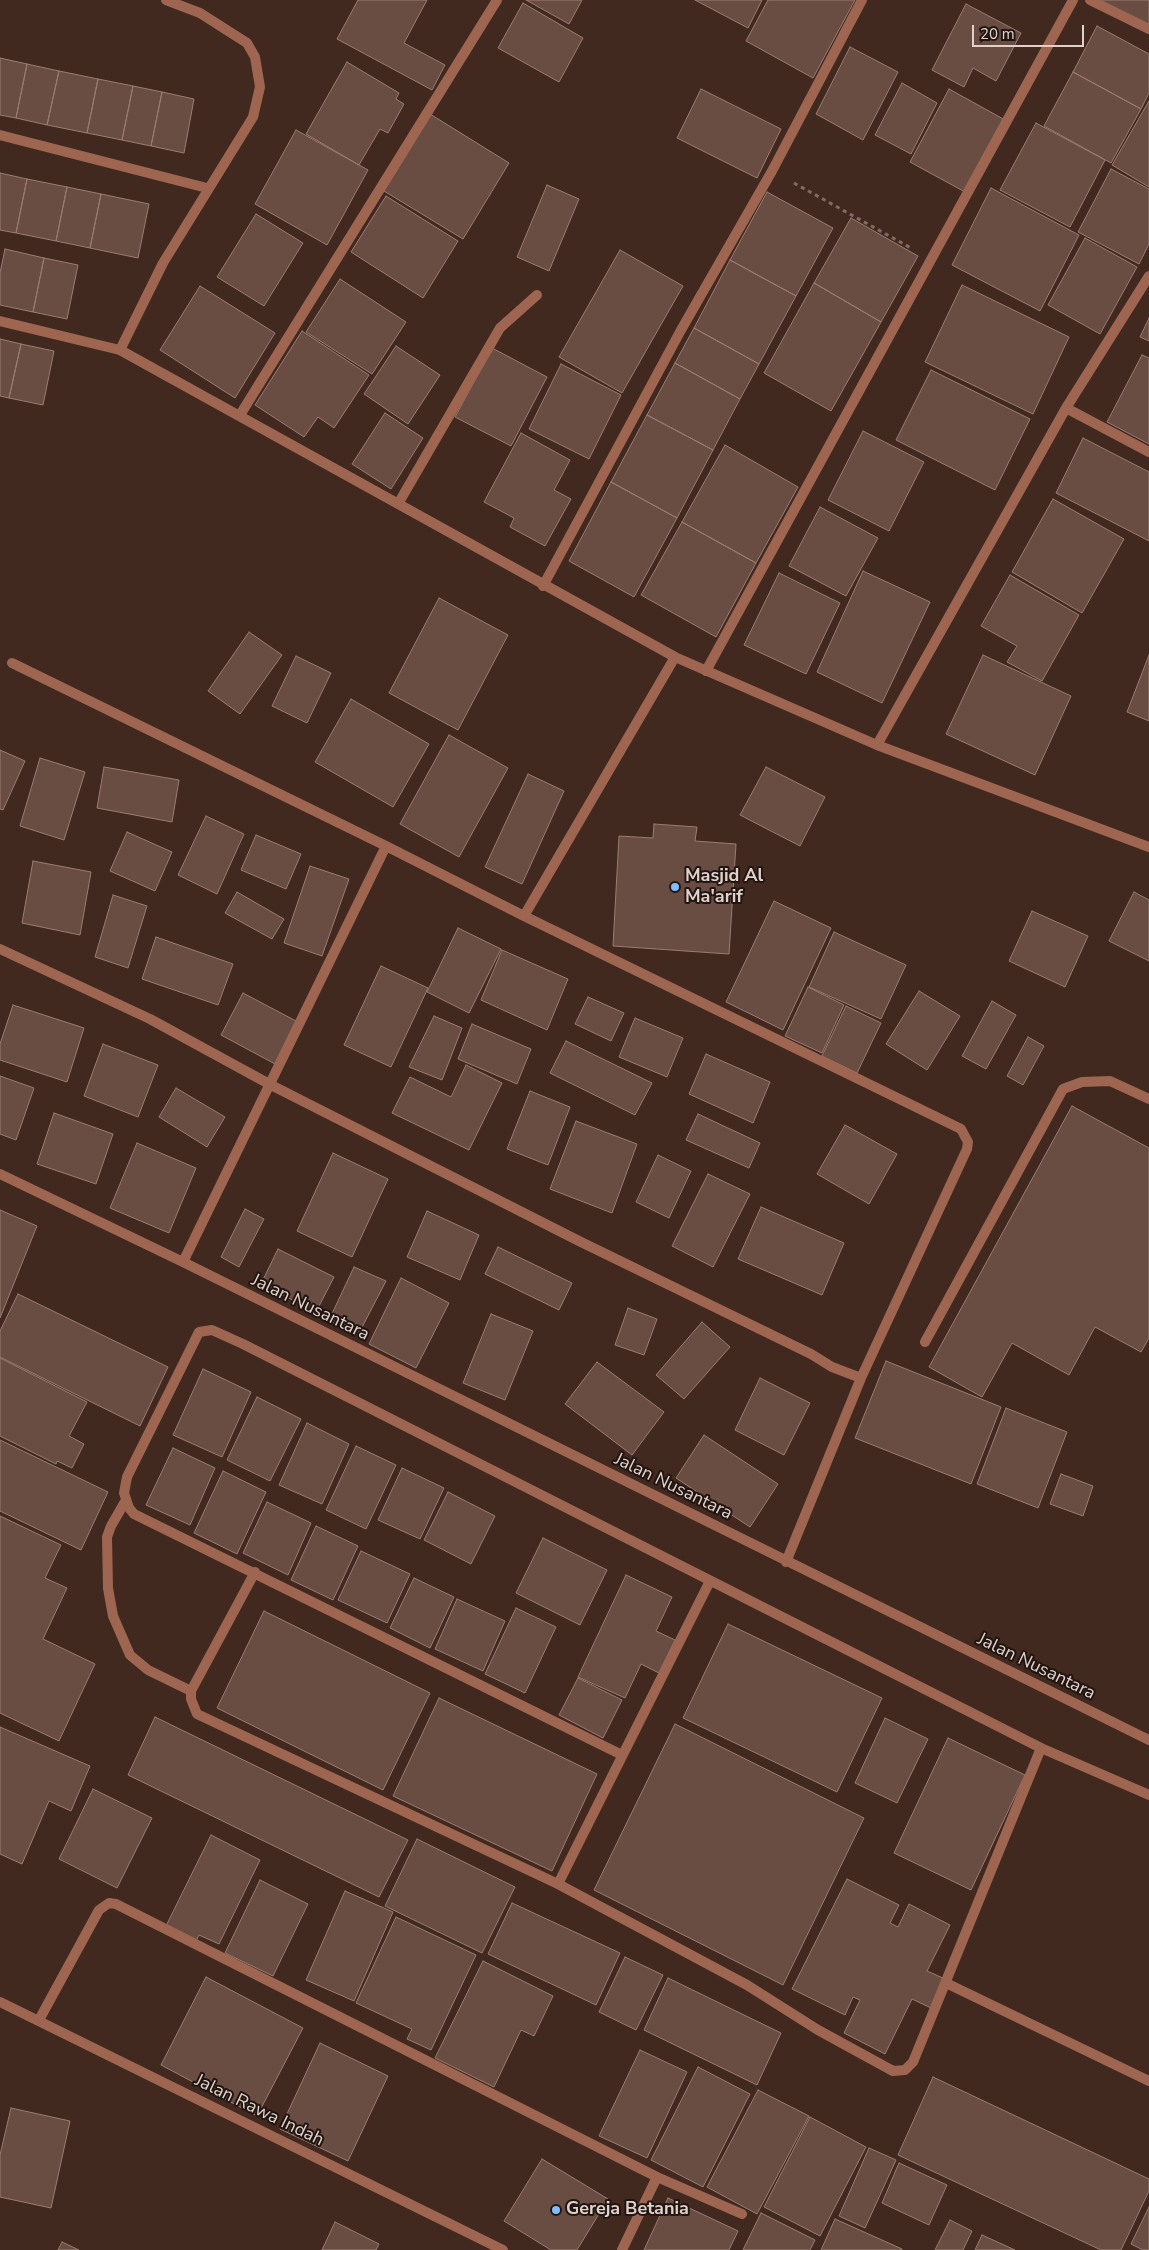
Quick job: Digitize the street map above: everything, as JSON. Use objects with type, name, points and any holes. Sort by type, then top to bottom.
[{"type":"street","points":[[120,350],[163,263],[207,188],[253,117],[260,87],[255,57],[247,43],[200,13],[166,0]]},
{"type":"street","points":[[240,415],[496,0]]},
{"type":"street","points":[[543,586],[681,330],[772,171],[862,0]]},
{"type":"street","points":[[706,671],[1073,0]]},
{"type":"street","points":[[1090,0],[1149,30]]},
{"type":"street","points":[[0,135],[207,188]]},
{"type":"street","points":[[877,745],[1066,408],[1149,276]]},
{"type":"street","points":[[398,504],[500,328],[537,295]]},
{"type":"street","points":[[0,321],[120,350],[240,415],[543,586],[675,657],[877,745],[1149,848]]},
{"type":"street","points":[[1066,408],[1149,452]]},
{"type":"street","points":[[524,916],[675,657]]},
{"type":"street","points":[[12,663],[961,1129],[968,1142],[967,1149],[861,1378],[786,1562]]},
{"type":"street","points":[[183,1262],[386,846]]},
{"type":"street","points":[[0,949],[150,1019],[271,1085],[581,1242],[811,1354],[832,1367],[861,1378]]},
{"type":"street","points":[[925,1342],[1063,1089],[1082,1082],[1110,1081],[1149,1099]]},
{"type":"street","name":"Jalan Nusantara","points":[[0,1174],[183,1262],[1149,1740]]},
{"type":"street","points":[[622,1755],[255,1572],[134,1514],[126,1500],[124,1486],[127,1477],[194,1338],[199,1332],[212,1330],[1041,1748],[1149,1795]]},
{"type":"street","points":[[126,1500],[107,1537],[108,1588],[113,1616],[130,1655],[148,1670],[191,1691]]},
{"type":"street","points":[[255,1572],[191,1691],[191,1699],[196,1714],[558,1884],[747,1985],[818,2030],[893,2071],[906,2070],[913,2062],[1041,1748]]},
{"type":"street","points":[[558,1884],[710,1581]]},
{"type":"street","points":[[39,2020],[99,1910],[103,1905],[116,1904],[657,2177],[742,2214]]},
{"type":"street","points":[[946,1983],[1149,2081]]},
{"type":"street","name":"Jalan Rawa Indah","points":[[0,2002],[503,2250]]},
{"type":"street","points":[[622,2250],[657,2177]]},
{"type":"path","points":[[772,171],[931,259]]},
{"type":"building","points":[[358,0],[427,0],[404,43],[445,65],[432,90],[337,39]]},
{"type":"building","points":[[526,0],[582,0],[569,24]]},
{"type":"building","points":[[695,0],[762,0],[748,28]]},
{"type":"building","points":[[768,0],[855,0],[813,78],[746,41]]},
{"type":"building","points":[[1096,0],[1149,0],[1149,27]]},
{"type":"building","points":[[523,3],[583,38],[559,82],[498,48]]},
{"type":"building","points":[[966,4],[1021,33],[996,81],[973,68],[964,87],[932,70]]},
{"type":"building","points":[[1097,26],[1149,54],[1149,93],[1141,109],[1073,72]]},
{"type":"building","points":[[850,47],[898,72],[863,140],[816,114]]},
{"type":"building","points":[[0,58],[27,64],[16,118],[0,115]]},
{"type":"building","points":[[347,62],[399,93],[396,99],[404,104],[388,133],[380,129],[359,165],[306,134]]},
{"type":"building","points":[[27,64],[59,71],[47,125],[16,118]]},
{"type":"building","points":[[59,71],[98,79],[87,133],[47,125]]},
{"type":"building","points":[[1073,72],[1141,109],[1111,163],[1044,126]]},
{"type":"building","points":[[98,79],[133,86],[122,140],[87,133]]},
{"type":"building","points":[[902,83],[937,103],[911,154],[875,135]]},
{"type":"building","points":[[133,86],[162,92],[151,146],[122,140]]},
{"type":"building","points":[[701,89],[781,129],[757,178],[677,138]]},
{"type":"building","points":[[949,89],[1005,120],[965,192],[910,162]]},
{"type":"building","points":[[162,92],[194,99],[184,153],[151,146]]},
{"type":"building","points":[[1149,101],[1149,187],[1112,165]]},
{"type":"building","points":[[430,114],[509,163],[463,239],[384,191]]},
{"type":"building","points":[[1036,123],[1105,160],[1070,227],[1000,190]]},
{"type":"building","points":[[296,130],[368,170],[327,245],[255,204]]},
{"type":"building","points":[[1111,169],[1149,189],[1149,244],[1139,264],[1078,232]]},
{"type":"building","points":[[0,173],[27,179],[16,233],[0,230]]},
{"type":"building","points":[[27,179],[67,187],[56,241],[16,233]]},
{"type":"building","points":[[547,185],[579,199],[549,271],[517,257]]},
{"type":"building","points":[[67,187],[101,194],[90,248],[56,241]]},
{"type":"building","points":[[991,188],[1079,235],[1040,311],[952,265]]},
{"type":"building","points":[[767,192],[833,228],[796,296],[730,260]]},
{"type":"building","points":[[101,194],[149,204],[138,258],[90,248]]},
{"type":"building","points":[[386,196],[458,241],[423,298],[351,252]]},
{"type":"building","points":[[256,214],[303,243],[264,306],[217,277]]},
{"type":"building","points":[[851,218],[918,256],[881,322],[814,283]]},
{"type":"building","points":[[1085,238],[1137,267],[1100,334],[1048,305]]},
{"type":"building","points":[[5,249],[44,258],[33,312],[0,305],[0,273]]},
{"type":"building","points":[[620,250],[683,286],[622,393],[559,357]]},
{"type":"building","points":[[44,258],[78,265],[67,319],[33,312]]},
{"type":"building","points":[[730,260],[796,296],[759,364],[694,328]]},
{"type":"building","points":[[340,279],[406,322],[372,374],[306,332]]},
{"type":"building","points":[[814,283],[881,322],[831,411],[764,373]]},
{"type":"building","points":[[962,285],[1069,337],[1033,414],[925,362]]},
{"type":"building","points":[[200,286],[275,333],[235,398],[160,350]]},
{"type":"building","points":[[1149,318],[1149,341],[1140,337]]},
{"type":"building","points":[[694,328],[759,364],[740,399],[675,363]]},
{"type":"building","points":[[302,331],[369,375],[334,428],[318,417],[304,437],[255,405]]},
{"type":"building","points":[[0,339],[21,344],[9,398],[0,396]]},
{"type":"building","points":[[21,344],[54,351],[43,405],[9,398]]},
{"type":"building","points":[[396,346],[440,375],[408,424],[364,394]]},
{"type":"building","points":[[492,348],[547,377],[511,446],[455,417]]},
{"type":"building","points":[[1142,355],[1149,358],[1149,444],[1107,422]]},
{"type":"building","points":[[675,363],[740,399],[713,450],[647,415]]},
{"type":"building","points":[[561,364],[621,395],[589,459],[529,429]]},
{"type":"building","points":[[931,370],[1030,419],[995,490],[896,440]]},
{"type":"building","points":[[385,413],[423,438],[391,489],[352,464]]},
{"type":"building","points":[[647,415],[713,450],[677,518],[611,482]]},
{"type":"building","points":[[863,431],[924,462],[889,531],[828,500]]},
{"type":"building","points":[[521,433],[570,460],[554,490],[571,499],[545,546],[510,527],[514,518],[484,502]]},
{"type":"building","points":[[1083,438],[1149,472],[1149,541],[1056,493]]},
{"type":"building","points":[[725,445],[798,487],[756,563],[682,522]]},
{"type":"building","points":[[611,482],[677,518],[634,597],[569,561]]},
{"type":"building","points":[[1053,499],[1124,539],[1082,613],[1012,572]]},
{"type":"building","points":[[820,507],[878,538],[846,596],[789,566]]},
{"type":"building","points":[[682,522],[756,563],[716,637],[641,595]]},
{"type":"building","points":[[863,571],[930,602],[882,703],[817,672]]},
{"type":"building","points":[[779,573],[840,603],[806,674],[744,645]]},
{"type":"building","points":[[1010,575],[1079,615],[1042,681],[1007,662],[1017,646],[981,626]]},
{"type":"building","points":[[439,598],[508,635],[458,730],[389,693]]},
{"type":"building","points":[[249,632],[282,655],[240,714],[208,691]]},
{"type":"building","points":[[983,655],[1071,696],[1035,775],[946,734]]},
{"type":"building","points":[[1149,655],[1149,721],[1127,712]]},
{"type":"building","points":[[296,656],[331,673],[307,723],[272,706]]},
{"type":"building","points":[[351,699],[429,744],[393,807],[315,762]]},
{"type":"building","points":[[449,735],[508,768],[459,857],[400,824]]},
{"type":"building","points":[[0,750],[25,761],[3,810],[0,809]]},
{"type":"building","points":[[40,758],[85,772],[64,840],[20,826]]},
{"type":"building","points":[[104,767],[179,780],[172,822],[97,808]]},
{"type":"building","points":[[766,767],[825,797],[800,846],[740,815]]},
{"type":"building","points":[[528,774],[564,791],[522,884],[485,867]]},
{"type":"building","points":[[206,816],[244,834],[217,894],[178,875]]},
{"type":"building","name":"Masjid Al Ma'arif","points":[[654,824],[697,827],[695,841],[736,844],[729,954],[613,946],[619,836],[653,838]]},
{"type":"building","points":[[127,832],[172,852],[155,891],[110,871]]},
{"type":"building","points":[[256,835],[301,854],[286,889],[241,870]]},
{"type":"building","points":[[33,861],[91,872],[80,935],[22,923]]},
{"type":"building","points":[[310,866],[349,879],[322,956],[284,943]]},
{"type":"building","points":[[237,892],[284,919],[272,939],[225,913]]},
{"type":"building","points":[[1134,892],[1149,900],[1149,961],[1109,941]]},
{"type":"building","points":[[113,895],[147,906],[128,968],[95,957]]},
{"type":"building","points":[[774,901],[831,928],[783,1030],[726,1002]]},
{"type":"building","points":[[1032,911],[1088,936],[1065,987],[1009,961]]},
{"type":"building","points":[[458,928],[501,949],[469,1013],[427,992]]},
{"type":"building","points":[[834,932],[906,965],[881,1019],[809,987]]},
{"type":"building","points":[[156,937],[233,964],[218,1005],[142,979]]},
{"type":"building","points":[[502,950],[568,979],[547,1030],[481,1000]]},
{"type":"building","points":[[381,966],[428,988],[391,1067],[344,1045]]},
{"type":"building","points":[[808,987],[844,1005],[822,1053],[785,1036]]},
{"type":"building","points":[[919,991],[960,1016],[927,1070],[886,1044]]},
{"type":"building","points":[[243,993],[296,1021],[275,1064],[221,1035]]},
{"type":"building","points":[[588,997],[624,1013],[611,1041],[575,1024]]},
{"type":"building","points":[[992,1001],[1016,1015],[986,1069],[962,1056]]},
{"type":"building","points":[[13,1005],[84,1028],[67,1082],[0,1060],[0,1044]]},
{"type":"building","points":[[846,1006],[881,1023],[857,1073],[822,1056]]},
{"type":"building","points":[[434,1016],[462,1028],[442,1080],[409,1067]]},
{"type":"building","points":[[635,1018],[683,1038],[667,1077],[619,1057]]},
{"type":"building","points":[[472,1024],[531,1049],[517,1084],[458,1059]]},
{"type":"building","points":[[1028,1037],[1044,1046],[1023,1085],[1007,1076]]},
{"type":"building","points":[[566,1041],[652,1083],[635,1115],[550,1073]]},
{"type":"building","points":[[103,1044],[158,1065],[138,1117],[84,1096]]},
{"type":"building","points":[[706,1054],[770,1082],[753,1123],[689,1094]]},
{"type":"building","points":[[466,1065],[502,1083],[469,1150],[392,1113],[410,1077],[451,1097]]},
{"type":"building","points":[[0,1076],[34,1088],[16,1140],[0,1134]]},
{"type":"building","points":[[176,1088],[225,1117],[207,1147],[159,1117]]},
{"type":"building","points":[[530,1091],[570,1107],[548,1165],[507,1149]]},
{"type":"building","points":[[1072,1106],[1149,1148],[1149,1338],[1141,1352],[1095,1327],[1069,1375],[1012,1343],[982,1397],[929,1367]]},
{"type":"building","points":[[54,1113],[113,1134],[96,1184],[37,1164]]},
{"type":"building","points":[[698,1114],[760,1143],[749,1168],[686,1140]]},
{"type":"building","points":[[576,1121],[637,1144],[612,1213],[550,1189]]},
{"type":"building","points":[[845,1125],[897,1154],[869,1204],[817,1174]]},
{"type":"building","points":[[137,1143],[196,1168],[169,1233],[110,1208]]},
{"type":"building","points":[[333,1153],[388,1179],[352,1257],[297,1231]]},
{"type":"building","points":[[658,1155],[691,1171],[669,1218],[636,1202]]},
{"type":"building","points":[[708,1174],[750,1194],[713,1267],[672,1246]]},
{"type":"building","points":[[761,1207],[844,1243],[822,1295],[738,1259]]},
{"type":"building","points":[[245,1209],[264,1219],[239,1267],[221,1257]]},
{"type":"building","points":[[0,1210],[37,1226],[0,1318]]},
{"type":"building","points":[[427,1211],[479,1235],[460,1280],[407,1257]]},
{"type":"building","points":[[498,1247],[572,1283],[559,1310],[485,1274]]},
{"type":"building","points":[[278,1249],[334,1277],[316,1312],[261,1284]]},
{"type":"building","points":[[354,1267],[386,1281],[358,1335],[329,1320]]},
{"type":"building","points":[[401,1278],[449,1303],[416,1368],[369,1344]]},
{"type":"building","points":[[18,1294],[168,1367],[140,1426],[0,1357],[0,1331]]},
{"type":"building","points":[[628,1308],[657,1319],[644,1355],[615,1345]]},
{"type":"building","points":[[491,1314],[533,1331],[505,1400],[463,1383]]},
{"type":"building","points":[[702,1322],[730,1347],[684,1399],[656,1375]]},
{"type":"building","points":[[0,1358],[87,1402],[69,1436],[84,1444],[72,1468],[57,1461],[56,1464],[0,1436]]},
{"type":"building","points":[[886,1361],[1001,1407],[971,1484],[855,1438]]},
{"type":"building","points":[[597,1362],[664,1412],[632,1455],[565,1404]]},
{"type":"building","points":[[203,1369],[251,1392],[222,1457],[173,1435]]},
{"type":"building","points":[[760,1378],[810,1403],[784,1455],[735,1430]]},
{"type":"building","points":[[257,1397],[301,1419],[270,1481],[227,1460]]},
{"type":"building","points":[[1006,1408],[1067,1432],[1038,1508],[977,1484]]},
{"type":"building","points":[[307,1423],[349,1444],[322,1504],[279,1485]]},
{"type":"building","points":[[704,1435],[778,1484],[750,1527],[676,1478]]},
{"type":"building","points":[[0,1440],[108,1492],[81,1550],[0,1511]]},
{"type":"building","points":[[356,1446],[396,1465],[366,1529],[326,1510]]},
{"type":"building","points":[[173,1448],[215,1468],[190,1525],[146,1505]]},
{"type":"building","points":[[402,1468],[444,1488],[420,1539],[378,1520]]},
{"type":"building","points":[[223,1471],[266,1492],[237,1554],[194,1533]]},
{"type":"building","points":[[1061,1474],[1093,1486],[1083,1516],[1050,1504]]},
{"type":"building","points":[[448,1492],[495,1516],[471,1564],[424,1540]]},
{"type":"building","points":[[267,1502],[311,1523],[288,1575],[243,1553]]},
{"type":"building","points":[[0,1516],[61,1545],[45,1578],[67,1588],[43,1639],[95,1664],[59,1741],[0,1713]]},
{"type":"building","points":[[316,1526],[358,1546],[333,1600],[291,1580]]},
{"type":"building","points":[[543,1538],[607,1570],[580,1625],[516,1593]]},
{"type":"building","points":[[361,1551],[410,1574],[387,1623],[338,1600]]},
{"type":"building","points":[[626,1575],[672,1597],[656,1631],[675,1640],[659,1673],[641,1664],[625,1698],[578,1677]]},
{"type":"building","points":[[414,1578],[454,1597],[430,1648],[390,1628]]},
{"type":"building","points":[[457,1599],[505,1621],[483,1671],[435,1649]]},
{"type":"building","points":[[516,1608],[556,1627],[525,1693],[485,1674]]},
{"type":"building","points":[[264,1611],[430,1693],[383,1790],[217,1708]]},
{"type":"building","points":[[728,1624],[882,1698],[837,1792],[683,1718]]},
{"type":"building","points":[[578,1678],[622,1700],[603,1738],[559,1715]]},
{"type":"building","points":[[439,1698],[597,1774],[552,1871],[393,1796]]},
{"type":"building","points":[[155,1717],[408,1840],[379,1897],[128,1775]]},
{"type":"building","points":[[885,1718],[928,1739],[897,1803],[855,1783]]},
{"type":"building","points":[[675,1724],[864,1818],[783,1985],[594,1890]]},
{"type":"building","points":[[0,1727],[90,1766],[71,1811],[49,1801],[22,1864],[0,1854]]},
{"type":"building","points":[[948,1738],[1025,1775],[971,1890],[894,1853]]},
{"type":"building","points":[[93,1789],[152,1818],[117,1888],[59,1859]]},
{"type":"building","points":[[211,1835],[260,1860],[219,1944],[199,1935],[196,1941],[166,1926]]},
{"type":"building","points":[[417,1839],[515,1887],[482,1953],[385,1906]]},
{"type":"building","points":[[847,1879],[899,1905],[890,1923],[898,1927],[909,1904],[950,1925],[927,1971],[945,1979],[931,2008],[912,1999],[885,2054],[844,2033],[860,2000],[853,1997],[845,2015],[792,1989]]},
{"type":"building","points":[[260,1880],[308,1904],[273,1976],[225,1953]]},
{"type":"building","points":[[345,1891],[393,1912],[354,2001],[306,1980]]},
{"type":"building","points":[[512,1903],[620,1953],[596,2005],[488,1954]]},
{"type":"building","points":[[396,1917],[476,1955],[431,2050],[407,2039],[412,2029],[356,2003]]},
{"type":"building","points":[[625,1957],[663,1975],[636,2030],[599,2012]]},
{"type":"building","points":[[483,1961],[553,1996],[534,2036],[521,2030],[494,2087],[435,2058]]},
{"type":"building","points":[[206,1977],[303,2028],[257,2116],[161,2065]]},
{"type":"building","points":[[668,1978],[781,2033],[757,2085],[644,2030]]},
{"type":"building","points":[[320,2043],[388,2076],[348,2161],[280,2129]]},
{"type":"building","points":[[640,2050],[687,2072],[647,2158],[599,2136]]},
{"type":"building","points":[[698,2067],[750,2094],[703,2187],[651,2160]]},
{"type":"building","points":[[933,2077],[1149,2179],[1149,2191],[1121,2250],[1101,2250],[898,2155]]},
{"type":"building","points":[[758,2090],[809,2116],[757,2214],[707,2187]]},
{"type":"building","points":[[11,2108],[70,2121],[51,2208],[0,2197],[0,2155]]},
{"type":"building","points":[[810,2117],[866,2147],[820,2236],[764,2207]]},
{"type":"building","points":[[869,2148],[896,2160],[865,2228],[839,2216]]},
{"type":"building","name":"Gereja Betania","points":[[542,2159],[608,2199],[577,2250],[551,2250],[504,2221]]},
{"type":"building","points":[[899,2163],[947,2185],[929,2225],[882,2203]]},
{"type":"building","points":[[668,2198],[738,2231],[729,2250],[644,2250]]},
{"type":"building","points":[[1149,2207],[1149,2250],[1143,2250],[1131,2244]]},
{"type":"building","points":[[761,2213],[815,2240],[810,2250],[743,2250]]},
{"type":"building","points":[[835,2219],[902,2249],[902,2250],[821,2250]]},
{"type":"building","points":[[950,2220],[972,2231],[963,2250],[935,2250]]},
{"type":"building","points":[[335,2222],[379,2244],[376,2250],[322,2250]]},
{"type":"building","points":[[982,2235],[1015,2250],[975,2250]]},
{"type":"building","points":[[62,2242],[79,2250],[58,2250]]},
{"type":"place","name":"Masjid Al Ma'arif","points":[[675,887]]},
{"type":"place","name":"Gereja Betania","points":[[556,2210]]}]
